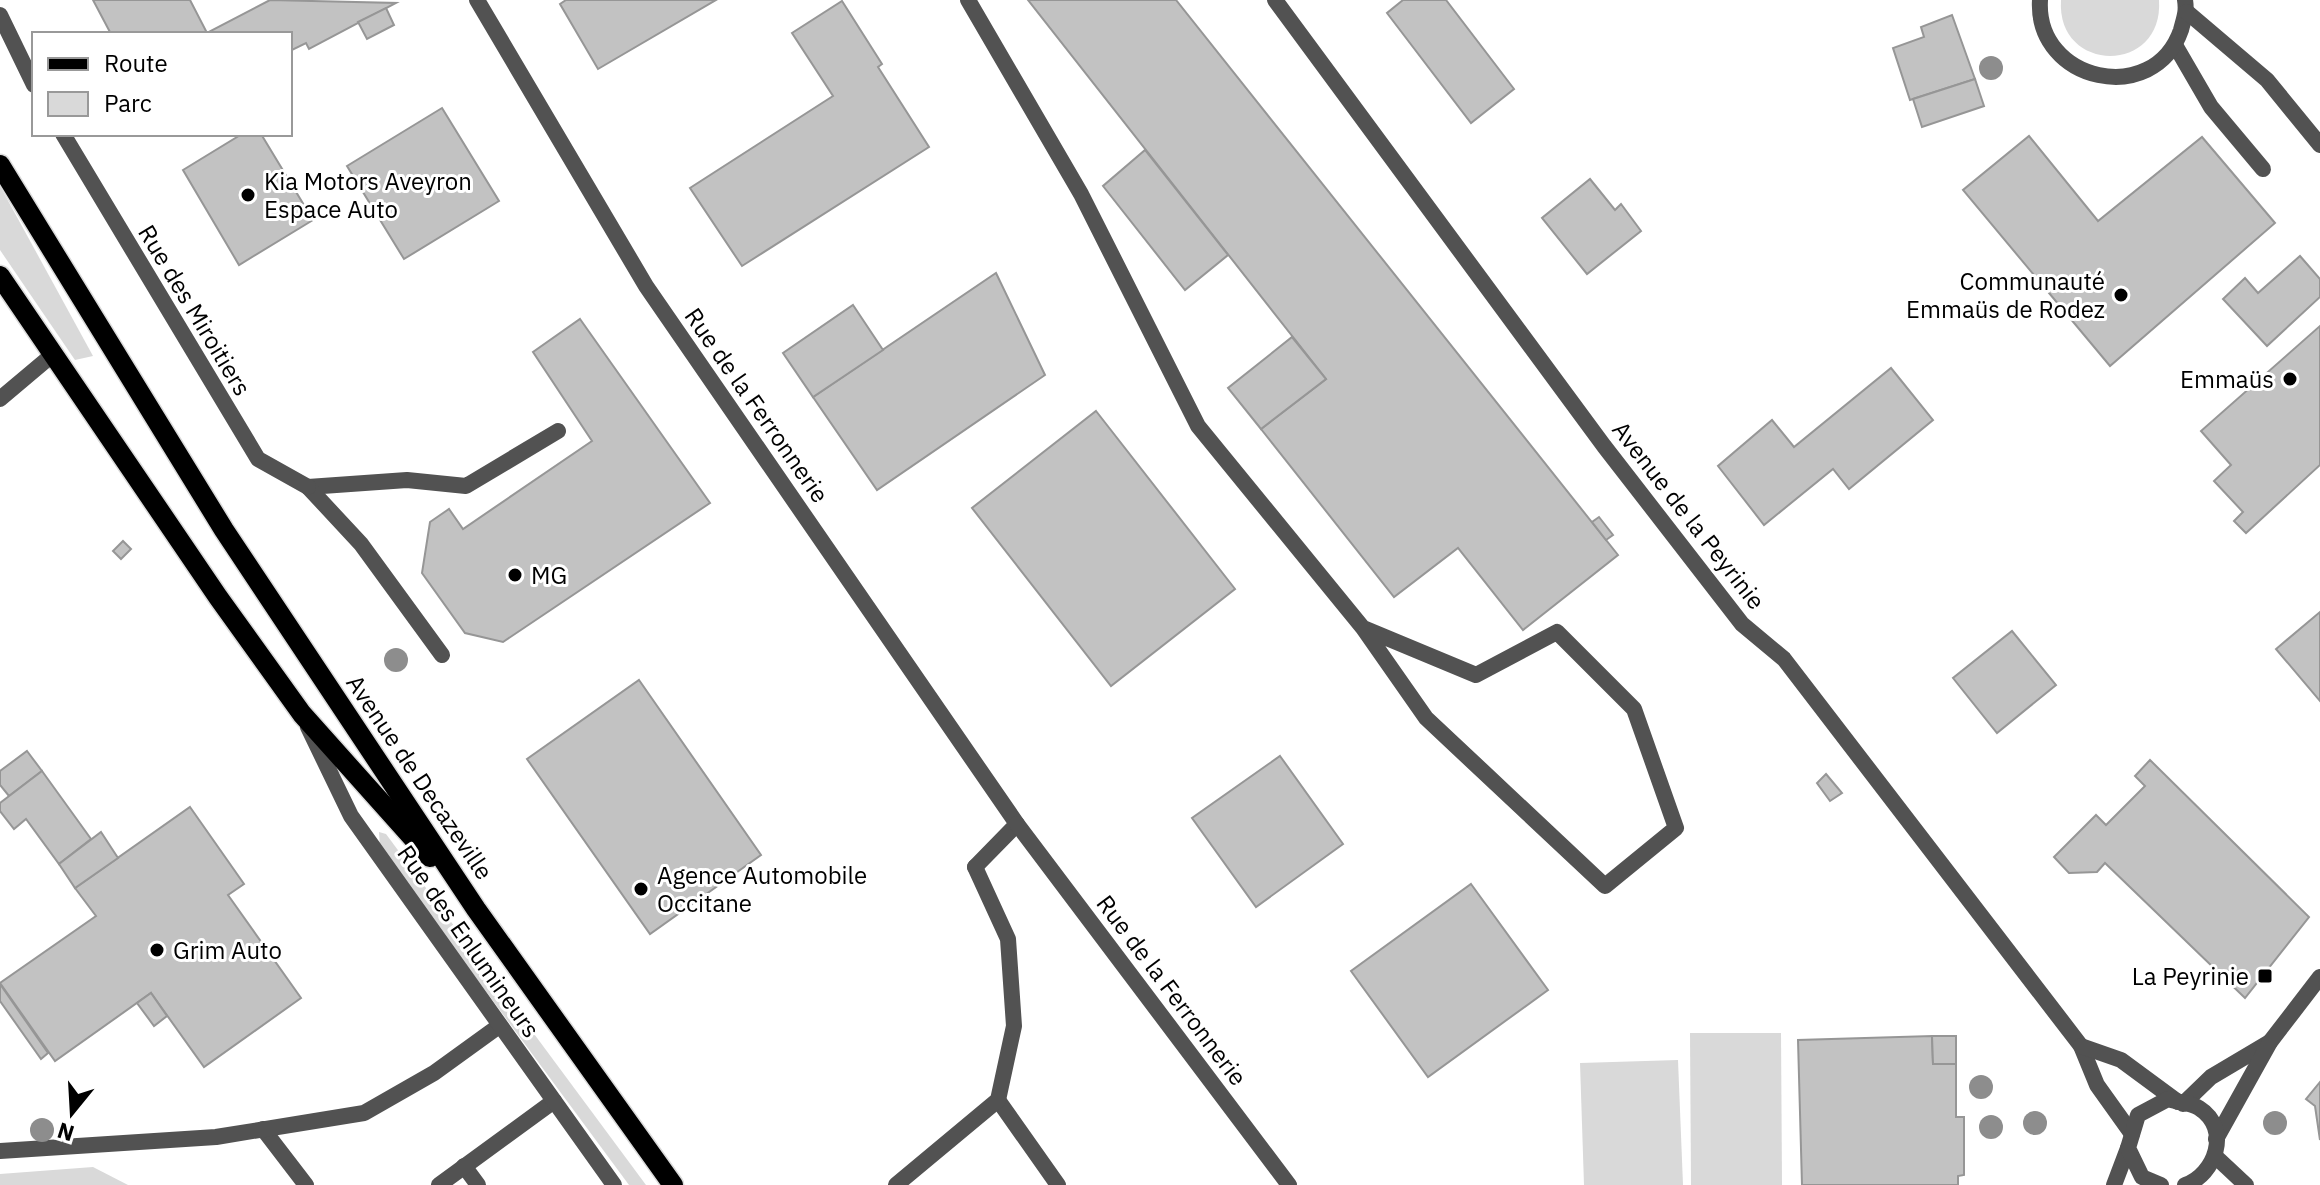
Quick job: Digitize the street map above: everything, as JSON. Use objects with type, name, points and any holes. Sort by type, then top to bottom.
[{"type":"main road","name":"Avenue de Decazeville","points":[[0,165],[224,530],[476,909]]},
{"type":"main road","name":"Avenue de Decazeville","points":[[0,276],[51,356],[302,714],[476,909]]},
{"type":"main road","points":[[476,909],[673,1185]]},
{"type":"street","name":"Rue de la Ferronnerie","points":[[477,0],[646,286],[1017,824],[1289,1185]]},
{"type":"street","points":[[968,0],[1081,194],[1198,426],[1363,628],[1426,718],[1605,886],[1676,828],[1634,709],[1557,632],[1476,675],[1363,628]]},
{"type":"street","name":"Avenue de la Peyrinie","points":[[1275,0],[1604,446],[1742,624],[1784,659],[2081,1046],[2097,1085],[2130,1141],[2142,1177],[2161,1185]]},
{"type":"street","points":[[2040,0],[2045,33],[2057,53],[2074,68],[2095,77],[2118,79],[2141,74],[2161,62],[2175,45],[2186,6],[2267,80],[2320,145]]},
{"type":"street","points":[[0,15],[32,81]]},
{"type":"street","points":[[2175,45],[2211,107],[2263,169]]},
{"type":"street","name":"Rue des Miroitiers","points":[[64,136],[258,459],[308,487],[361,544],[442,655]]},
{"type":"street","points":[[0,399],[51,356]]},
{"type":"street","points":[[308,487],[407,480],[466,486],[558,431]]},
{"type":"street","name":"Rue des Enlumineurs","points":[[302,714],[351,816],[614,1185]]},
{"type":"street","points":[[896,1185],[998,1100],[1014,1026],[1008,939],[975,867],[1017,824]]},
{"type":"street","points":[[2216,1139],[2270,1042],[2320,977]]},
{"type":"street","points":[[0,1151],[216,1137],[364,1113],[434,1073],[499,1026]]},
{"type":"street","points":[[2181,1103],[2211,1077],[2270,1042]]},
{"type":"street","points":[[2081,1046],[2121,1060],[2181,1103]]},
{"type":"street","points":[[2114,1185],[2138,1115],[2168,1099],[2199,1108],[2216,1130],[2216,1157],[2201,1180],[2185,1185]]},
{"type":"street","points":[[998,1100],[1058,1185]]},
{"type":"street","points":[[439,1185],[554,1101]]},
{"type":"street","points":[[263,1129],[306,1185]]},
{"type":"street","points":[[2216,1157],[2246,1185]]},
{"type":"street","points":[[464,1166],[478,1185]]},
{"type":"green space","points":[[2061,0],[2159,0],[2156,25],[2145,42],[2129,52],[2110,56],[2091,52],[2075,42],[2064,24]]},
{"type":"green space","points":[[0,186],[93,356],[75,360],[0,250]]},
{"type":"green space","points":[[379,832],[386,834],[646,1185],[629,1185],[380,848]]},
{"type":"green space","points":[[1690,1033],[1781,1033],[1782,1185],[1691,1185]]},
{"type":"green space","points":[[1678,1060],[1683,1185],[1584,1185],[1580,1063]]},
{"type":"green space","points":[[93,1167],[128,1185],[0,1185],[0,1174]]},
{"type":"building","points":[[93,0],[190,0],[206,32],[110,32]]},
{"type":"building","points":[[270,0],[396,3],[309,49],[306,43],[292,50],[292,32],[209,32]]},
{"type":"building","points":[[566,0],[716,0],[598,69],[560,4]]},
{"type":"building","points":[[1028,0],[1176,0],[1618,555],[1523,630],[1458,548],[1394,597],[1261,429],[1326,379]]},
{"type":"building","points":[[1403,0],[1446,0],[1514,89],[1471,123],[1387,13]]},
{"type":"building","points":[[842,1],[882,64],[878,67],[929,147],[742,266],[690,188],[833,96],[792,33]]},
{"type":"building","points":[[386,8],[394,25],[367,39],[358,22]]},
{"type":"building","points":[[1952,15],[1975,79],[1910,100],[1893,48],[1924,37],[1921,27]]},
{"type":"building","points":[[1975,79],[1984,106],[1922,127],[1913,99]]},
{"type":"building","points":[[442,108],[499,201],[404,259],[347,166]]},
{"type":"building","name":"Kia Motors Aveyron Espace Auto","points":[[239,136],[262,136],[313,220],[239,265],[183,170]]},
{"type":"building","name":"Communauté Emmaüs de Rodez","points":[[2029,136],[2098,221],[2202,137],[2275,223],[2110,366],[1963,190]]},
{"type":"building","points":[[1145,150],[1228,255],[1185,290],[1103,186]]},
{"type":"building","points":[[1590,179],[1615,210],[1621,204],[1641,231],[1587,274],[1542,218]]},
{"type":"building","points":[[2300,256],[2320,279],[2320,297],[2267,346],[2223,299],[2245,278],[2258,293]]},
{"type":"building","points":[[996,273],[1045,375],[877,490],[813,397]]},
{"type":"building","points":[[853,305],[883,350],[813,397],[783,353]]},
{"type":"building","points":[[580,319],[710,503],[503,642],[465,633],[422,573],[430,522],[449,509],[463,529],[592,441],[533,352]]},
{"type":"building","name":"Emmaüs","points":[[2320,326],[2320,465],[2246,533],[2234,521],[2243,512],[2214,481],[2231,465],[2201,431]]},
{"type":"building","points":[[1292,337],[1326,379],[1261,429],[1228,388]]},
{"type":"building","points":[[1891,368],[1933,420],[1849,489],[1833,469],[1764,525],[1718,466],[1772,420],[1794,447]]},
{"type":"building","points":[[1096,411],[1235,589],[1111,686],[972,508]]},
{"type":"building","points":[[1599,517],[1613,535],[1606,540],[1592,522]]},
{"type":"building","points":[[123,541],[131,549],[121,559],[113,551]]},
{"type":"building","points":[[2320,612],[2320,701],[2276,649]]},
{"type":"building","points":[[2012,631],[2056,685],[1997,733],[1953,678]]},
{"type":"building","points":[[639,680],[761,855],[650,934],[527,759]]},
{"type":"building","points":[[27,751],[42,771],[9,796],[0,785],[0,771]]},
{"type":"building","points":[[1280,756],[1343,844],[1256,907],[1192,818]]},
{"type":"building","points":[[2150,760],[2309,917],[2245,998],[2105,863],[2097,872],[2069,873],[2054,857],[2096,815],[2106,825],[2145,786],[2135,776]]},
{"type":"building","points":[[42,771],[91,839],[59,864],[26,819],[14,829],[0,811],[0,803]]},
{"type":"building","points":[[1826,774],[1842,793],[1830,801],[1817,783]]},
{"type":"building","name":"Grim Auto","points":[[190,807],[244,884],[228,895],[301,998],[204,1067],[151,993],[55,1061],[0,983],[96,916],[75,888]]},
{"type":"building","points":[[101,832],[118,858],[75,888],[59,864]]},
{"type":"building","points":[[1471,884],[1548,990],[1428,1077],[1351,971]]},
{"type":"building","points":[[0,984],[48,1053],[41,1059],[0,1001]]},
{"type":"building","points":[[151,993],[167,1016],[154,1026],[137,1003]]},
{"type":"building","points":[[1932,1036],[1933,1064],[1956,1064],[1956,1117],[1964,1117],[1964,1175],[1958,1176],[1958,1185],[1802,1185],[1798,1040]]},
{"type":"building","points":[[1932,1036],[1956,1036],[1956,1064],[1933,1064]]},
{"type":"building","points":[[2320,1082],[2320,1140],[2315,1106],[2306,1099]]},
{"type":"place","name":"Kia Motors Aveyron Espace Auto","points":[[248,195]]},
{"type":"place","name":"Communauté Emmaüs de Rodez","points":[[2121,295]]},
{"type":"place","name":"Emmaüs","points":[[2290,379]]},
{"type":"place","name":"MG","points":[[515,575]]},
{"type":"place","name":"Agence Automobile Occitane","points":[[641,889]]},
{"type":"place","name":"Grim Auto","points":[[157,950]]},
{"type":"place","name":"La Peyrinie","points":[[2265,976]]}]
